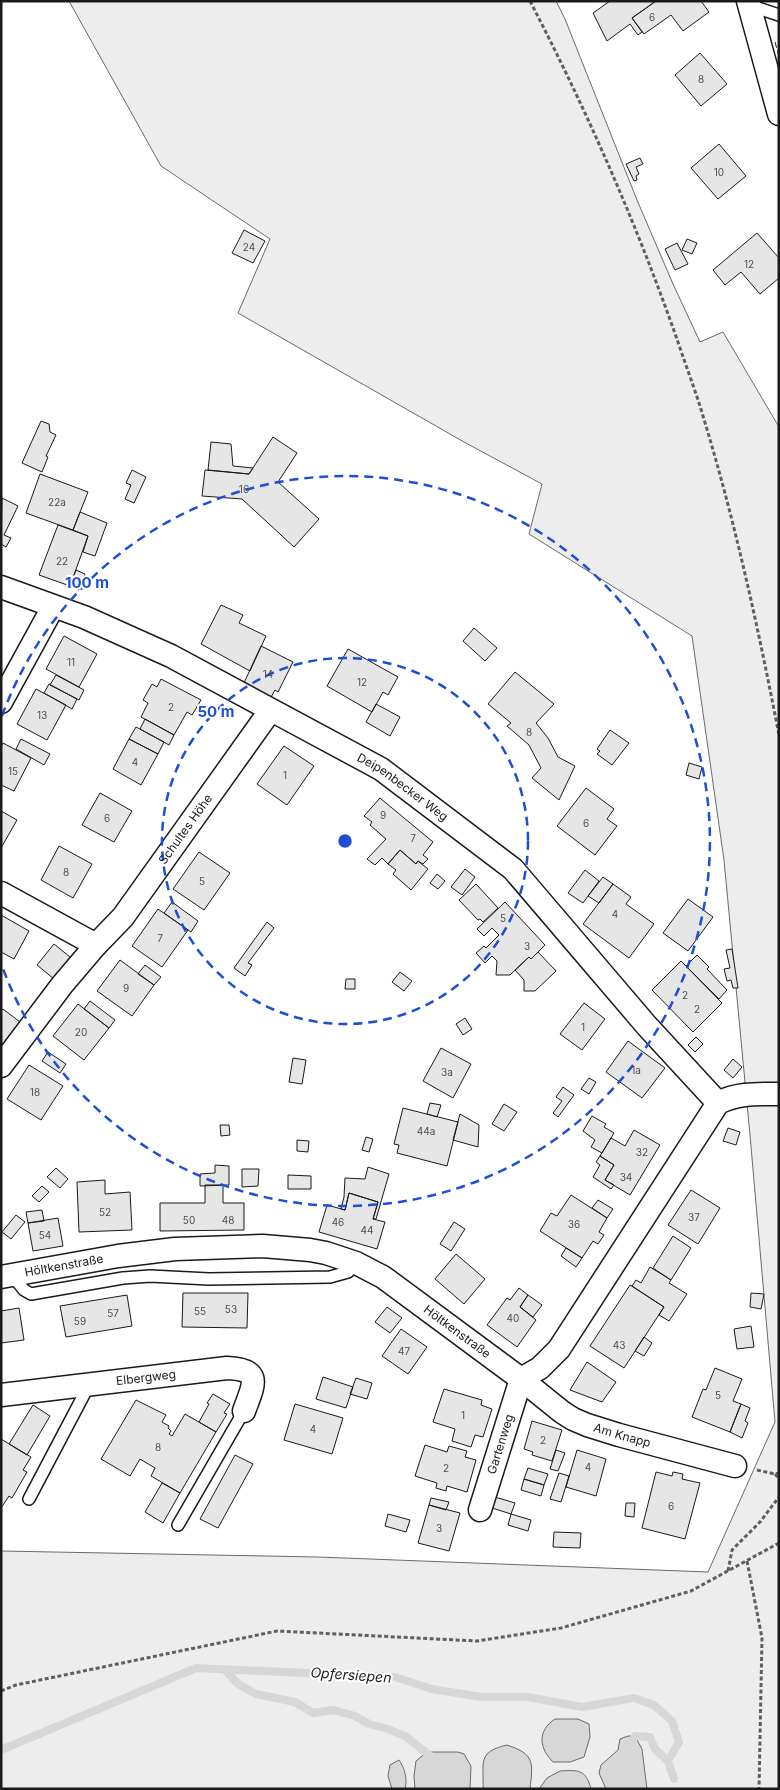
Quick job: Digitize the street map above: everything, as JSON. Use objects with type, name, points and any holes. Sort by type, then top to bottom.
[{"type":"street","points":[[749,3],[779,114]]},
{"type":"street","name":"Deipenbecker Weg","points":[[1,587],[92,620],[171,656],[270,711],[381,769],[506,862],[531,888],[647,1026],[718,1103]]},
{"type":"street","points":[[1,702],[53,606]]},
{"type":"street","name":"Schultes Höhe","points":[[1,1066],[62,985],[123,917],[270,711]]},
{"type":"street","points":[[1,894],[96,945]]},
{"type":"street","points":[[521,1379],[540,1368],[559,1349],[718,1103],[730,1097],[744,1094],[779,1094]]},
{"type":"street","name":"Höltkenstraße","points":[[6,1276],[137,1253],[206,1247],[263,1246],[310,1250],[356,1263],[384,1277],[521,1379]]},
{"type":"street","name":"Elbergweg","points":[[1,1395],[240,1368],[251,1374],[253,1381],[244,1411]]},
{"type":"street","name":"Am Knapp","points":[[521,1379],[562,1412],[587,1425],[735,1466]]},
{"type":"street","name":"Gartenweg","points":[[480,1510],[521,1379]]},
{"type":"lane","points":[[749,3],[779,15]]},
{"type":"lane","points":[[6,1276],[31,1294],[123,1278],[150,1276],[209,1279],[330,1277],[348,1272],[356,1263]]},
{"type":"lane","points":[[29,1499],[89,1384]]},
{"type":"lane","points":[[178,1525],[244,1411]]},
{"type":"path","points":[[530,1],[605,155],[656,280],[702,414],[729,507],[749,588],[779,735]]},
{"type":"path","points":[[779,1473],[776,1474],[779,1479]]},
{"type":"path","points":[[728,1571],[732,1550],[760,1522],[779,1497]]},
{"type":"path","points":[[1,1691],[16,1685],[277,1631],[478,1641],[561,1628],[691,1591],[747,1562],[779,1542]]},
{"type":"path","points":[[747,1562],[762,1638],[760,1789]]},
{"type":"shaded area","points":[[69,1],[556,1],[565,19],[637,200],[700,342],[723,332],[779,427],[779,1789],[1,1789],[1,1551],[318,1557],[708,1572],[775,1422],[724,860],[692,636],[529,534],[542,484],[464,442],[238,313],[270,239],[161,166]]},
{"type":"shaded area","points":[[555,1719],[578,1719],[589,1724],[590,1737],[584,1757],[570,1762],[553,1762],[548,1757],[543,1745],[543,1734],[549,1724]]},
{"type":"shaded area","points":[[635,1736],[642,1749],[647,1789],[606,1789],[599,1773],[601,1765],[618,1750],[620,1739]]},
{"type":"shaded area","points":[[507,1745],[523,1752],[530,1761],[532,1772],[530,1789],[483,1789],[483,1765],[486,1755],[497,1748]]},
{"type":"shaded area","points":[[427,1752],[458,1752],[464,1754],[471,1766],[470,1789],[415,1789],[416,1761]]},
{"type":"shaded area","points":[[399,1760],[405,1773],[405,1789],[392,1789],[388,1776],[390,1765]]},
{"type":"shaded area","points":[[560,1771],[576,1771],[584,1774],[591,1789],[539,1789],[547,1778]]},
{"type":"building","points":[[610,1],[656,1],[632,18],[642,32],[638,35],[630,24],[607,41],[593,13]]},
{"type":"building","points":[[656,1],[701,1],[709,12],[683,31],[671,15],[644,34],[632,18]]},
{"type":"building","points":[[700,53],[727,84],[701,106],[675,75]]},
{"type":"building","points":[[719,144],[746,176],[718,199],[691,168]]},
{"type":"building","points":[[640,158],[643,164],[636,167],[639,174],[636,176],[637,180],[634,181],[626,164]]},
{"type":"building","points":[[244,230],[265,241],[253,263],[232,253]]},
{"type":"building","points":[[757,233],[779,258],[779,278],[760,294],[741,272],[725,285],[713,270]]},
{"type":"building","points":[[687,239],[697,243],[692,254],[682,250]]},
{"type":"building","points":[[677,243],[688,264],[675,270],[665,249]]},
{"type":"building","points":[[41,421],[49,424],[50,432],[56,435],[46,456],[48,457],[42,472],[22,463]]},
{"type":"building","points":[[273,437],[297,453],[278,482],[319,519],[294,547],[242,499],[202,496],[205,470],[249,474]]},
{"type":"building","points":[[211,442],[231,444],[233,466],[253,468],[249,474],[208,470]]},
{"type":"building","points":[[132,470],[146,477],[134,503],[125,499],[131,485],[126,483]]},
{"type":"building","points":[[40,474],[88,492],[73,530],[26,513]]},
{"type":"building","points":[[2,498],[18,506],[4,535],[11,538],[6,547],[1,544]]},
{"type":"building","points":[[80,512],[107,523],[95,556],[83,552],[88,536],[73,530]]},
{"type":"building","points":[[58,525],[88,536],[70,586],[39,575]]},
{"type":"building","points":[[76,570],[85,574],[79,590],[70,586]]},
{"type":"building","points":[[221,605],[243,615],[239,623],[266,636],[250,671],[201,644]]},
{"type":"building","points":[[474,628],[497,648],[485,661],[463,641]]},
{"type":"building","points":[[64,636],[97,654],[79,687],[46,669]]},
{"type":"building","points":[[261,646],[293,662],[278,692],[275,690],[270,699],[243,685]]},
{"type":"building","points":[[348,649],[398,677],[388,695],[383,692],[372,712],[327,686]]},
{"type":"building","points":[[515,672],[554,704],[536,723],[548,738],[558,757],[575,766],[559,800],[532,778],[541,768],[529,745],[507,726],[511,723],[488,704]]},
{"type":"building","points":[[56,675],[84,690],[79,700],[50,685]]},
{"type":"building","points":[[161,679],[201,700],[192,715],[187,712],[174,735],[141,717],[148,703],[143,700],[152,684],[157,687]]},
{"type":"building","points":[[49,684],[77,699],[72,709],[44,693]]},
{"type":"building","points":[[36,689],[66,705],[47,740],[17,724]]},
{"type":"building","points":[[376,704],[400,717],[390,736],[366,722]]},
{"type":"building","points":[[145,719],[174,735],[169,745],[140,729]]},
{"type":"building","points":[[136,727],[164,742],[158,754],[129,739]]},
{"type":"building","points":[[610,730],[629,743],[612,765],[597,754],[600,751],[597,749]]},
{"type":"building","points":[[21,739],[50,754],[44,765],[16,749]]},
{"type":"building","points":[[129,739],[158,754],[141,785],[113,769]]},
{"type":"building","points":[[3,743],[31,758],[14,791],[1,785],[1,747]]},
{"type":"building","points":[[284,746],[314,766],[287,805],[257,784]]},
{"type":"building","points":[[689,763],[702,767],[699,779],[686,775]]},
{"type":"building","points":[[586,788],[614,809],[607,819],[617,826],[595,855],[557,826]]},
{"type":"building","points":[[100,793],[132,811],[114,842],[82,825]]},
{"type":"building","points":[[380,798],[433,842],[423,855],[428,859],[423,864],[418,861],[416,864],[400,850],[388,864],[382,858],[375,865],[367,859],[386,839],[370,825],[372,822],[364,816]]},
{"type":"building","points":[[1,811],[17,820],[1,848]]},
{"type":"building","points":[[59,846],[92,864],[73,898],[41,880]]},
{"type":"building","points":[[400,850],[416,864],[418,861],[428,869],[411,890],[393,874],[396,870],[388,864]]},
{"type":"building","points":[[199,852],[230,873],[204,910],[173,889]]},
{"type":"building","points":[[465,869],[475,877],[462,895],[451,887]]},
{"type":"building","points":[[585,870],[599,881],[583,903],[568,893]]},
{"type":"building","points":[[437,874],[445,881],[438,889],[430,883]]},
{"type":"building","points":[[603,877],[613,884],[599,903],[588,896]]},
{"type":"building","points":[[476,884],[498,908],[483,922],[480,919],[478,920],[459,900]]},
{"type":"building","points":[[613,884],[631,897],[626,904],[654,924],[629,958],[583,924]]},
{"type":"building","points":[[688,899],[713,917],[688,951],[663,933]]},
{"type":"building","points":[[172,902],[198,921],[191,932],[164,913]]},
{"type":"building","points":[[505,902],[545,945],[531,959],[529,957],[510,975],[496,975],[497,961],[492,956],[485,963],[476,953],[484,946],[486,948],[499,935],[492,928],[484,936],[477,929]]},
{"type":"building","points":[[158,909],[188,930],[162,967],[132,946]]},
{"type":"building","points":[[1,915],[29,931],[14,959],[1,952]]},
{"type":"building","points":[[267,922],[274,928],[248,963],[252,965],[245,976],[234,968]]},
{"type":"building","points":[[54,944],[70,957],[54,979],[37,965]]},
{"type":"building","points":[[732,949],[738,988],[733,988],[731,980],[727,981],[724,969],[730,968],[726,950]]},
{"type":"building","points":[[538,952],[556,971],[535,991],[524,991],[524,980],[515,970],[529,957],[531,959]]},
{"type":"building","points":[[697,955],[709,967],[707,969],[727,990],[719,999],[686,966]]},
{"type":"building","points":[[120,960],[154,985],[132,1016],[97,991]]},
{"type":"building","points":[[681,961],[722,1003],[693,1032],[652,990]]},
{"type":"building","points":[[145,965],[161,977],[154,985],[138,974]]},
{"type":"building","points":[[400,972],[412,981],[404,991],[392,982]]},
{"type":"building","points":[[346,979],[355,979],[355,989],[345,989]]},
{"type":"building","points":[[90,1001],[115,1020],[109,1028],[84,1009]]},
{"type":"building","points":[[584,1003],[605,1019],[582,1050],[560,1034]]},
{"type":"building","points":[[78,1004],[109,1028],[84,1060],[53,1036]]},
{"type":"building","points":[[3,1009],[20,1022],[3,1044],[1,1042],[1,1011]]},
{"type":"building","points":[[465,1018],[472,1029],[463,1035],[456,1024]]},
{"type":"building","points":[[696,1037],[703,1044],[695,1052],[688,1045]]},
{"type":"building","points":[[628,1041],[665,1068],[642,1098],[606,1072]]},
{"type":"building","points":[[441,1048],[471,1064],[453,1098],[423,1081]]},
{"type":"building","points":[[48,1052],[66,1064],[60,1073],[42,1061]]},
{"type":"building","points":[[293,1058],[306,1060],[302,1084],[289,1082]]},
{"type":"building","points":[[733,1059],[742,1067],[733,1078],[724,1070]]},
{"type":"building","points":[[29,1065],[63,1086],[41,1120],[7,1099]]},
{"type":"building","points":[[589,1078],[596,1082],[589,1094],[581,1089]]},
{"type":"building","points":[[563,1087],[574,1095],[558,1117],[553,1113],[562,1101],[556,1097]]},
{"type":"building","points":[[430,1103],[441,1105],[437,1117],[427,1114]]},
{"type":"building","points":[[504,1104],[517,1112],[504,1131],[492,1124]]},
{"type":"building","points":[[403,1108],[458,1122],[447,1166],[397,1153],[399,1145],[394,1144]]},
{"type":"building","points":[[460,1114],[479,1125],[478,1147],[453,1140]]},
{"type":"building","points":[[592,1116],[606,1124],[604,1127],[614,1133],[602,1153],[591,1147],[595,1140],[583,1131]]},
{"type":"building","points":[[220,1125],[229,1125],[230,1135],[221,1136]]},
{"type":"building","points":[[728,1128],[740,1132],[736,1145],[723,1141]]},
{"type":"building","points":[[634,1130],[660,1145],[630,1195],[605,1180],[614,1165],[600,1156],[611,1138],[625,1146]]},
{"type":"building","points":[[366,1137],[373,1139],[369,1152],[362,1150]]},
{"type":"building","points":[[297,1140],[309,1141],[308,1152],[297,1151]]},
{"type":"building","points":[[600,1156],[614,1165],[605,1180],[614,1185],[611,1189],[593,1177],[600,1165],[596,1162]]},
{"type":"building","points":[[215,1165],[229,1166],[229,1185],[200,1186],[200,1174],[215,1173]]},
{"type":"building","points":[[368,1167],[389,1174],[376,1219],[373,1219],[378,1202],[349,1193],[345,1210],[341,1209],[345,1178],[365,1179]]},
{"type":"building","points":[[56,1168],[68,1179],[60,1188],[47,1177]]},
{"type":"building","points":[[242,1169],[259,1169],[258,1186],[242,1187]]},
{"type":"building","points":[[288,1175],[311,1176],[311,1189],[288,1189]]},
{"type":"building","points":[[105,1180],[105,1194],[130,1192],[132,1230],[79,1232],[77,1182]]},
{"type":"building","points":[[205,1185],[223,1185],[223,1203],[244,1203],[244,1230],[160,1231],[160,1203],[205,1203]]},
{"type":"building","points":[[42,1186],[49,1192],[39,1202],[32,1196]]},
{"type":"building","points":[[691,1190],[720,1208],[698,1244],[668,1225]]},
{"type":"building","points":[[349,1193],[378,1202],[373,1219],[385,1222],[377,1249],[319,1232],[327,1205],[345,1210]]},
{"type":"building","points":[[571,1195],[607,1218],[599,1232],[604,1235],[598,1244],[593,1241],[582,1258],[540,1231],[551,1213],[557,1216]]},
{"type":"building","points":[[598,1200],[613,1209],[607,1218],[592,1208]]},
{"type":"building","points":[[42,1210],[44,1221],[28,1223],[26,1212]]},
{"type":"building","points":[[16,1215],[25,1222],[11,1239],[2,1232]]},
{"type":"building","points":[[58,1218],[63,1246],[33,1251],[28,1223]]},
{"type":"building","points":[[454,1222],[465,1229],[451,1251],[440,1244]]},
{"type":"building","points":[[673,1236],[691,1248],[671,1280],[653,1268]]},
{"type":"building","points":[[566,1248],[582,1258],[576,1267],[561,1256]]},
{"type":"building","points":[[456,1254],[485,1279],[464,1304],[435,1279]]},
{"type":"building","points":[[650,1267],[671,1280],[669,1283],[687,1294],[669,1321],[659,1315],[664,1307],[632,1286],[636,1280],[641,1283]]},
{"type":"building","points":[[630,1285],[664,1307],[624,1368],[590,1346]]},
{"type":"building","points":[[519,1288],[528,1295],[520,1307],[536,1320],[517,1347],[487,1325],[507,1298],[510,1300]]},
{"type":"building","points":[[183,1293],[248,1293],[247,1328],[182,1327]]},
{"type":"building","points":[[751,1293],[764,1294],[761,1309],[750,1307]]},
{"type":"building","points":[[127,1295],[132,1326],[66,1337],[60,1306]]},
{"type":"building","points":[[528,1295],[542,1305],[533,1317],[520,1307]]},
{"type":"building","points":[[387,1307],[402,1318],[390,1333],[375,1322]]},
{"type":"building","points":[[19,1308],[24,1340],[1,1343],[1,1311]]},
{"type":"building","points":[[751,1326],[754,1347],[737,1349],[734,1329]]},
{"type":"building","points":[[401,1329],[427,1347],[408,1374],[382,1356]]},
{"type":"building","points":[[644,1337],[652,1343],[644,1356],[635,1351]]},
{"type":"building","points":[[587,1362],[616,1382],[602,1402],[570,1390]]},
{"type":"building","points":[[715,1368],[742,1379],[733,1401],[741,1404],[730,1432],[692,1417],[703,1389],[706,1390]]},
{"type":"building","points":[[323,1377],[353,1387],[346,1408],[316,1399]]},
{"type":"building","points":[[356,1378],[372,1383],[367,1399],[350,1394]]},
{"type":"building","points":[[444,1389],[482,1400],[481,1405],[492,1409],[483,1437],[475,1435],[471,1447],[452,1441],[455,1429],[433,1422]]},
{"type":"building","points":[[213,1394],[230,1404],[224,1413],[227,1414],[216,1432],[199,1422]]},
{"type":"building","points":[[136,1400],[166,1415],[162,1422],[169,1426],[168,1428],[171,1431],[169,1434],[172,1436],[185,1414],[216,1432],[180,1493],[151,1476],[155,1468],[140,1459],[130,1476],[101,1459]]},
{"type":"building","points":[[295,1404],[343,1418],[332,1454],[284,1440]]},
{"type":"building","points":[[741,1404],[750,1408],[745,1421],[748,1423],[742,1438],[730,1432]]},
{"type":"building","points":[[33,1405],[50,1416],[27,1455],[9,1444]]},
{"type":"building","points":[[532,1421],[562,1430],[552,1461],[532,1455],[533,1452],[524,1449]]},
{"type":"building","points":[[1,1439],[31,1457],[23,1470],[27,1472],[12,1498],[9,1496],[1,1508]]},
{"type":"building","points":[[425,1445],[447,1452],[449,1446],[467,1451],[465,1457],[476,1460],[467,1492],[447,1486],[446,1491],[436,1488],[437,1483],[415,1476]]},
{"type":"building","points":[[556,1450],[565,1453],[558,1471],[550,1469]]},
{"type":"building","points":[[577,1450],[606,1459],[596,1496],[566,1487]]},
{"type":"building","points":[[235,1455],[253,1464],[218,1528],[200,1519]]},
{"type":"building","points":[[528,1468],[548,1474],[544,1485],[524,1479]]},
{"type":"building","points":[[656,1472],[672,1476],[673,1472],[683,1474],[682,1479],[700,1483],[685,1539],[642,1528]]},
{"type":"building","points":[[559,1473],[569,1476],[561,1502],[550,1499]]},
{"type":"building","points":[[524,1479],[544,1485],[541,1496],[521,1490]]},
{"type":"building","points":[[162,1483],[180,1493],[163,1523],[145,1512]]},
{"type":"building","points":[[495,1497],[515,1503],[511,1514],[492,1508]]},
{"type":"building","points":[[431,1498],[449,1502],[446,1510],[429,1505]]},
{"type":"building","points":[[626,1503],[635,1503],[634,1517],[625,1516]]},
{"type":"building","points":[[429,1505],[460,1513],[449,1551],[418,1543]]},
{"type":"building","points":[[388,1514],[410,1520],[406,1532],[385,1526]]},
{"type":"building","points":[[511,1514],[531,1520],[528,1531],[508,1525]]},
{"type":"building","points":[[554,1532],[581,1533],[580,1548],[553,1547]]},
{"type":"waterway","name":"Opfersiepen","points":[[1,1750],[196,1668],[395,1677],[432,1689],[481,1697],[528,1697],[582,1707],[634,1698],[654,1705],[672,1721],[679,1742],[668,1761],[674,1779]]},
{"type":"waterway","points":[[225,1670],[238,1684],[256,1694],[295,1702],[313,1713],[334,1710],[355,1716],[369,1724],[405,1736],[433,1758]]},
{"type":"waterway","points":[[630,1744],[635,1736],[650,1737],[655,1749],[668,1761]]},
{"type":"fence","points":[[775,42],[779,56]]}]
